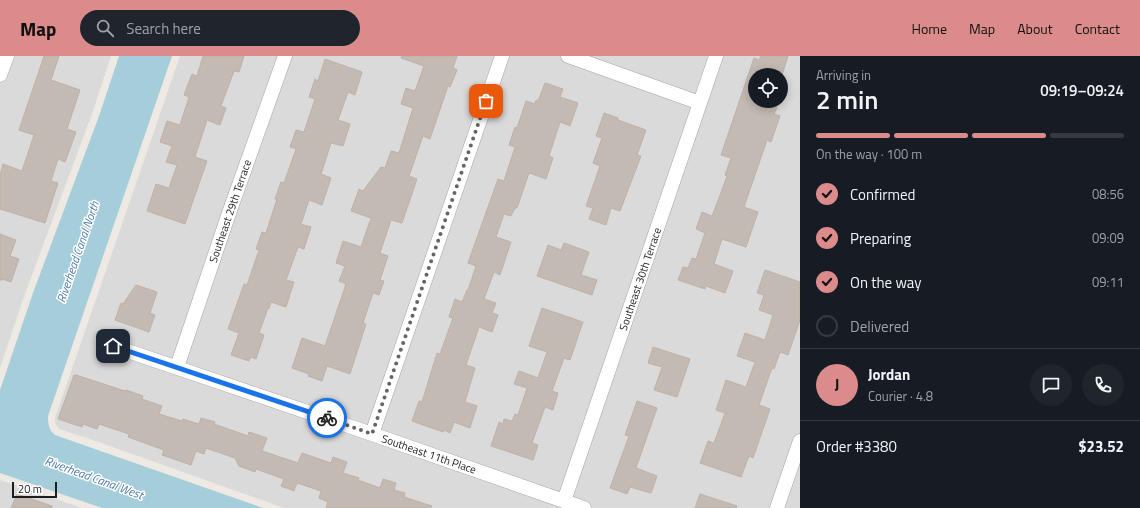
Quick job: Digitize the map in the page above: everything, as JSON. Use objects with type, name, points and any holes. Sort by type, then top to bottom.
[{"type":"street","points":[[0,75],[7,56]]},
{"type":"street","name":"Southeast 29th Terrace","points":[[177,367],[285,56]]},
{"type":"street","points":[[372,434],[502,56]]},
{"type":"street","points":[[568,56],[700,103]]},
{"type":"street","name":"Southeast 30th Terrace","points":[[564,501],[716,56]]},
{"type":"street","name":"Southeast 11th Place","points":[[113,346],[584,508]]},
{"type":"street","points":[[777,508],[800,441]]},
{"type":"shaded area","points":[[0,56],[111,56],[92,114],[26,291],[0,368]]},
{"type":"shaded area","points":[[180,56],[800,56],[800,508],[284,508],[59,429],[55,423],[55,418]]},
{"type":"shaded area","points":[[0,480],[82,508],[0,508]]},
{"type":"water","points":[[119,56],[172,56],[48,416],[49,427],[55,435],[263,508],[102,508],[0,473],[0,390],[33,293],[99,116]]},
{"type":"building","points":[[44,56],[59,56],[51,80],[80,90],[67,129],[76,132],[65,162],[58,159],[51,181],[58,183],[45,223],[0,209],[0,175],[3,164],[22,171],[34,135],[19,130]]},
{"type":"building","points":[[203,56],[244,56],[239,72],[234,71],[221,106],[226,108],[220,125],[207,120],[195,157],[207,161],[185,224],[147,211],[156,184],[169,188],[177,165],[166,162],[172,146],[160,142],[167,121],[180,125],[189,97],[184,95],[192,74],[197,76]]},
{"type":"building","points":[[402,56],[457,56],[453,68],[457,70],[450,87],[448,86],[430,139],[423,136],[409,176],[417,179],[402,223],[391,220],[380,253],[388,256],[380,280],[384,281],[379,295],[373,293],[363,323],[366,324],[350,374],[327,366],[322,381],[308,376],[309,374],[292,368],[302,338],[325,346],[346,284],[339,281],[345,266],[336,263],[343,241],[361,247],[371,218],[351,211],[359,189],[363,191],[381,167],[385,168],[391,151],[399,153],[413,108],[401,104],[406,88],[415,91],[424,66],[401,58]]},
{"type":"building","points":[[761,56],[788,56],[784,68],[751,68],[754,58],[759,60]]},
{"type":"building","points":[[325,59],[362,72],[355,95],[348,92],[338,120],[350,124],[343,146],[331,143],[321,174],[331,178],[322,205],[309,200],[301,224],[311,227],[304,249],[298,247],[286,280],[294,282],[286,307],[271,302],[259,333],[264,335],[256,359],[251,357],[249,361],[231,355],[239,333],[228,329],[244,284],[247,285],[259,250],[256,249],[262,232],[266,233],[281,182],[284,183],[296,149],[290,147],[296,130],[304,132],[315,99],[309,97],[315,79],[318,81]]},
{"type":"building","points":[[748,76],[748,108],[777,108],[774,114],[780,116],[771,142],[767,140],[744,207],[758,212],[746,247],[722,239],[714,264],[733,271],[725,293],[706,286],[705,289],[678,280],[683,267],[688,268],[692,258],[696,259],[705,233],[696,229],[702,212],[712,216],[727,176],[725,175],[731,158],[721,155]]},
{"type":"building","points":[[545,83],[563,89],[560,97],[578,103],[570,126],[560,122],[549,156],[553,158],[546,179],[529,173],[517,208],[515,208],[511,216],[504,214],[496,237],[511,242],[500,275],[494,272],[484,299],[496,303],[492,313],[498,315],[492,332],[479,327],[466,365],[475,368],[465,402],[477,406],[470,428],[454,422],[450,433],[444,430],[443,432],[412,421],[419,401],[422,402],[437,353],[440,354],[453,318],[449,317],[455,299],[462,302],[468,290],[476,266],[468,263],[498,179],[504,181],[515,147],[509,145],[515,127],[517,128],[526,101],[535,104],[536,100],[538,101]]},
{"type":"building","points":[[604,113],[618,118],[618,120],[646,130],[637,155],[641,156],[620,211],[611,208],[606,225],[589,219],[593,208],[586,206],[600,166],[593,163],[602,138],[596,136]]},
{"type":"building","points":[[0,234],[16,240],[10,256],[19,259],[11,282],[2,279],[0,280]]},
{"type":"building","points":[[564,243],[589,252],[581,275],[597,280],[592,295],[537,276],[548,245],[561,250]]},
{"type":"building","points":[[765,270],[800,282],[800,320],[788,355],[780,352],[774,369],[772,368],[759,405],[770,409],[753,458],[749,456],[741,477],[700,463],[708,441],[714,443],[725,413],[716,410],[726,380],[746,387],[755,362],[737,356],[745,333],[765,340],[773,315],[759,310],[764,295],[757,293]]},
{"type":"building","points":[[136,285],[157,292],[150,313],[155,315],[149,332],[115,320],[121,303],[123,304]]},
{"type":"building","points":[[542,308],[583,322],[570,360],[564,358],[552,391],[558,393],[553,410],[545,407],[532,443],[538,445],[533,460],[491,446],[499,422],[503,424],[504,419],[512,421],[515,414],[518,415],[527,388],[514,384],[519,371],[538,378],[547,352],[529,346]]},
{"type":"building","points":[[653,347],[690,359],[677,397],[654,390],[662,367],[648,363]]},
{"type":"building","points":[[74,375],[143,396],[142,399],[162,406],[159,414],[182,421],[183,419],[199,424],[201,418],[215,422],[214,424],[248,436],[249,432],[267,438],[262,451],[298,463],[302,453],[331,463],[333,457],[347,462],[343,473],[359,478],[358,480],[380,488],[383,479],[396,483],[394,490],[405,493],[404,497],[432,506],[431,508],[326,508],[328,502],[319,498],[321,491],[297,483],[294,491],[281,486],[284,479],[256,469],[255,472],[239,466],[235,458],[206,448],[204,454],[196,451],[191,465],[162,455],[164,450],[128,437],[129,434],[99,424],[97,429],[83,424],[82,427],[58,419]]},
{"type":"building","points":[[637,401],[657,408],[636,468],[657,476],[651,493],[630,487],[627,494],[610,488],[629,436],[625,435]]},
{"type":"building","points":[[17,494],[52,506],[52,508],[11,508]]},
{"type":"building","points":[[700,494],[737,506],[736,508],[695,508]]},
{"type":"way so far","points":[[327,418],[372,434],[486,101]]},
{"type":"route","points":[[113,346],[327,418]]},
{"type":"water label","name":"Riverhead Canal North","points":[[78,252]]},
{"type":"water label","name":"Riverhead Canal West","points":[[94,478]]}]
